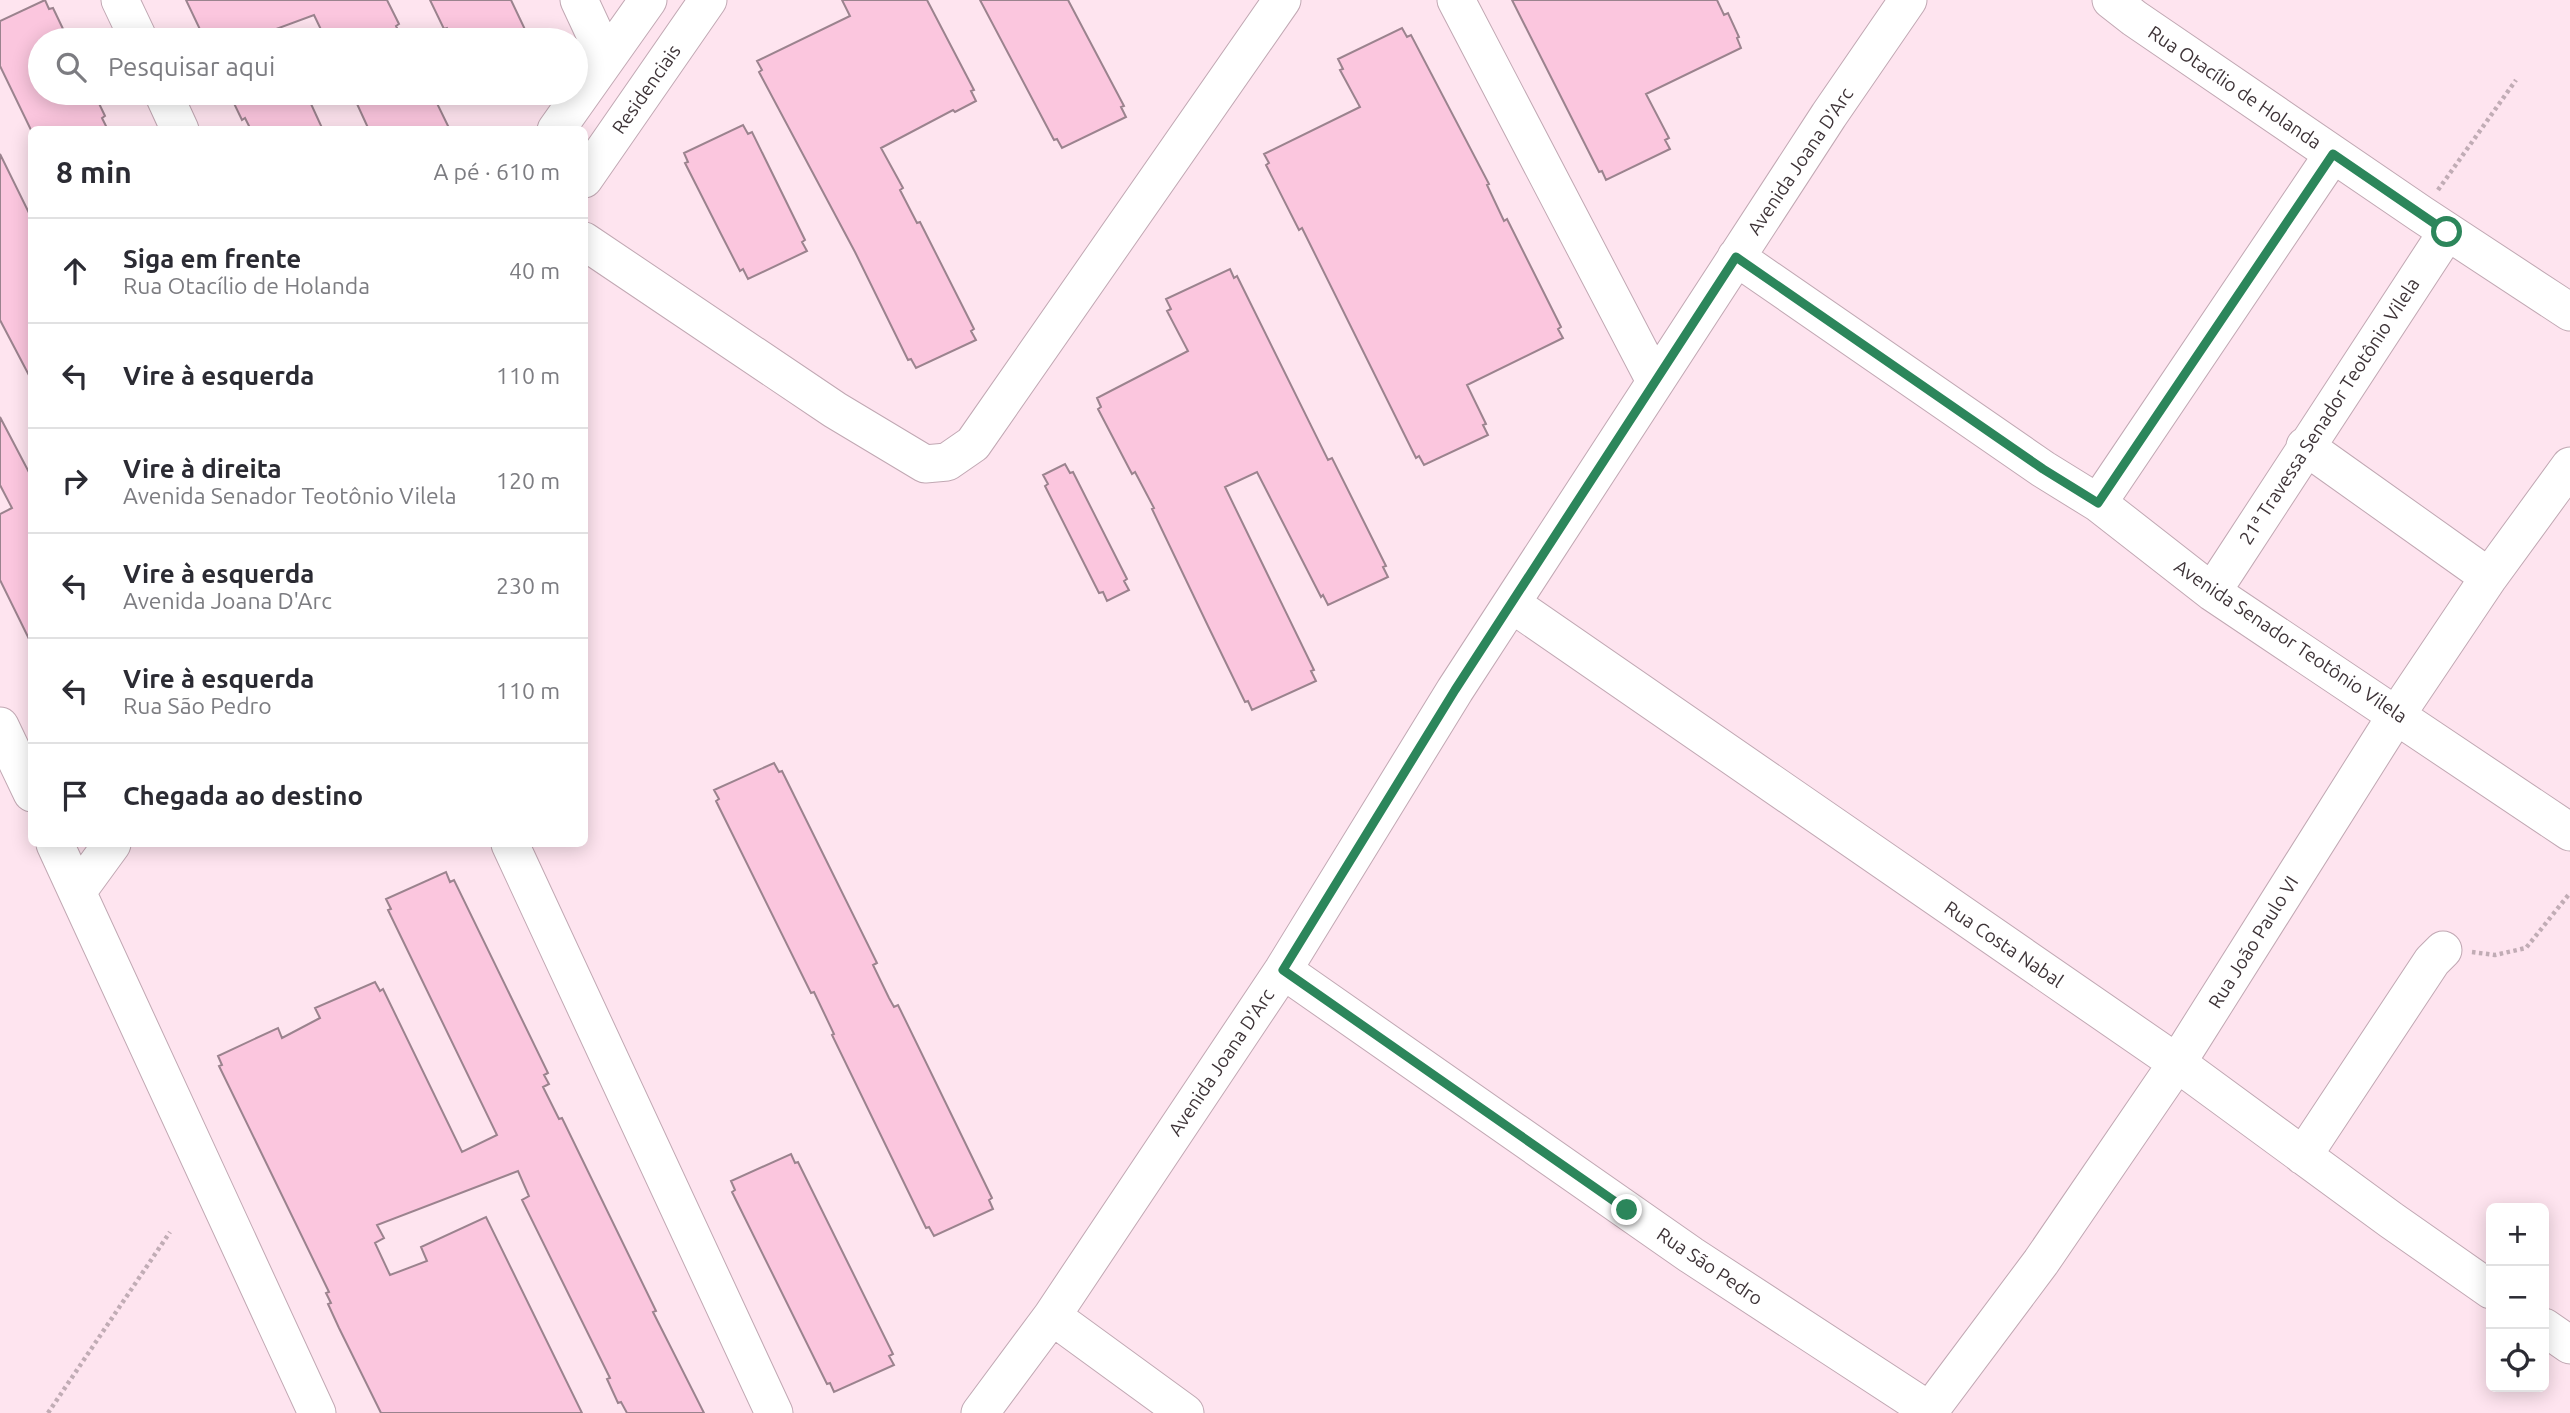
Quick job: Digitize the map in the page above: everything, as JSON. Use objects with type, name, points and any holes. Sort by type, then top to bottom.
[{"type":"street","points":[[120,0],[133,28]]},
{"type":"street","points":[[579,0],[606,58]]},
{"type":"street","points":[[588,84],[648,0]]},
{"type":"street","name":"Residenciais","points":[[588,173],[708,0]]},
{"type":"street","points":[[588,244],[857,423],[925,464],[947,461],[974,444],[1282,0]]},
{"type":"street","points":[[1456,0],[1655,381]]},
{"type":"street","name":"Avenida Joana D'Arc","points":[[987,1411],[1283,970],[1455,690],[1736,257],[1908,0]]},
{"type":"street","name":"Rua Otacílio de Holanda","points":[[2111,0],[2434,223],[2570,312]]},
{"type":"street","points":[[169,105],[178,126]]},
{"type":"street","points":[[559,126],[573,105]]},
{"type":"street","points":[[2098,503],[2333,154]]},
{"type":"street","name":"21ª Travessa Senador Teotônio Vilela","points":[[2212,592],[2305,446],[2434,223]]},
{"type":"street","name":"Avenida Senador Teotônio Vilela","points":[[1736,257],[2043,469],[2098,503],[2212,592],[2570,832]]},
{"type":"street","points":[[2305,446],[2489,577]]},
{"type":"street","name":"Rua João Paulo VI","points":[[1930,1412],[2041,1262],[2177,1063],[2397,714],[2489,577],[2570,466]]},
{"type":"street","name":"Rua Costa Nabal","points":[[1511,604],[2177,1063],[2486,1286]]},
{"type":"street","points":[[0,726],[28,785]]},
{"type":"street","points":[[56,847],[317,1413]]},
{"type":"street","points":[[77,892],[111,847]]},
{"type":"street","points":[[511,847],[774,1413]]},
{"type":"street","points":[[2303,1156],[2432,961],[2443,950]]},
{"type":"street","name":"Rua São Pedro","points":[[1283,970],[1691,1255],[1930,1412]]},
{"type":"street","points":[[1052,1316],[1185,1413]]},
{"type":"street","points":[[2547,1329],[2570,1345]]},
{"type":"path","points":[[2434,223],[2516,80]]},
{"type":"path","points":[[2443,950],[2495,955],[2526,948],[2570,893]]},
{"type":"path","points":[[48,1413],[170,1232]]},
{"type":"building","points":[[45,0],[49,9],[53,8],[63,28],[28,28],[28,105],[100,105],[106,126],[29,126],[0,66],[0,21]]},
{"type":"building","points":[[186,0],[387,0],[399,24],[397,28],[320,28],[314,15],[279,28],[199,28]]},
{"type":"building","points":[[430,0],[511,0],[524,28],[447,28],[444,28]]},
{"type":"building","points":[[842,0],[927,0],[974,90],[971,91],[976,101],[955,112],[953,110],[881,148],[903,188],[900,190],[917,223],[920,222],[974,329],[971,331],[976,340],[916,368],[911,359],[908,360],[855,252],[759,72],[762,70],[757,61],[850,16]]},
{"type":"building","points":[[980,0],[1068,0],[1124,106],[1121,107],[1126,117],[1062,148],[1057,139],[1054,140]]},
{"type":"building","points":[[1512,0],[1717,0],[1724,15],[1728,13],[1741,48],[1646,94],[1669,138],[1665,140],[1670,149],[1606,180],[1602,171],[1599,172]]},
{"type":"building","points":[[1402,28],[1407,37],[1411,35],[1489,184],[1487,185],[1504,221],[1507,219],[1561,327],[1558,329],[1563,338],[1467,385],[1486,424],[1483,425],[1488,435],[1424,465],[1419,456],[1416,458],[1302,228],[1299,230],[1266,165],[1269,163],[1264,154],[1360,107],[1340,70],[1343,69],[1338,59]]},
{"type":"building","points":[[235,105],[312,105],[321,126],[249,126],[245,118],[242,120]]},
{"type":"building","points":[[358,105],[438,105],[448,126],[367,126]]},
{"type":"building","points":[[743,125],[748,134],[752,132],[805,240],[802,242],[807,251],[748,279],[743,269],[740,271],[721,234],[685,163],[688,162],[684,153]]},
{"type":"building","points":[[0,154],[28,211],[28,373],[0,320]]},
{"type":"building","points":[[1230,269],[1234,278],[1237,276],[1328,460],[1332,458],[1386,566],[1383,567],[1388,577],[1328,605],[1323,595],[1321,597],[1257,472],[1225,487],[1314,670],[1311,671],[1316,681],[1252,710],[1248,701],[1245,702],[1208,626],[1152,509],[1154,508],[1135,472],[1132,474],[1098,409],[1101,407],[1097,398],[1188,351],[1167,311],[1171,309],[1166,299]]},
{"type":"building","points":[[0,417],[28,470],[28,637],[0,580],[0,514],[12,508],[0,485]]},
{"type":"building","points":[[1065,464],[1070,473],[1073,472],[1127,579],[1124,581],[1129,590],[1107,601],[1103,592],[1099,593],[1045,486],[1048,484],[1043,475]]},
{"type":"building","points":[[774,763],[779,772],[782,771],[877,963],[873,965],[889,998],[894,1007],[898,1005],[992,1198],[989,1200],[993,1209],[934,1236],[929,1227],[926,1228],[832,1035],[834,1034],[814,992],[811,993],[716,801],[719,799],[714,790]]},
{"type":"building","points":[[446,872],[450,882],[454,880],[548,1073],[544,1075],[549,1084],[543,1087],[559,1119],[562,1118],[656,1311],[653,1312],[704,1413],[627,1413],[621,1402],[618,1403],[607,1379],[610,1378],[522,1200],[529,1196],[518,1171],[377,1225],[384,1238],[375,1243],[390,1275],[427,1261],[421,1247],[486,1217],[582,1413],[381,1413],[339,1328],[328,1304],[331,1303],[326,1293],[329,1292],[219,1066],[222,1065],[218,1056],[278,1028],[282,1038],[320,1018],[315,1008],[375,982],[380,991],[383,989],[462,1152],[497,1135],[388,910],[391,909],[386,899]]},
{"type":"building","points":[[791,1154],[795,1163],[798,1162],[893,1354],[889,1356],[894,1365],[834,1392],[830,1383],[827,1384],[732,1192],[735,1190],[731,1181]]},
{"type":"route","points":[[1627,1210],[1283,970],[1455,690],[1736,257],[2043,469],[2098,503],[2333,154],[2447,232]]}]
